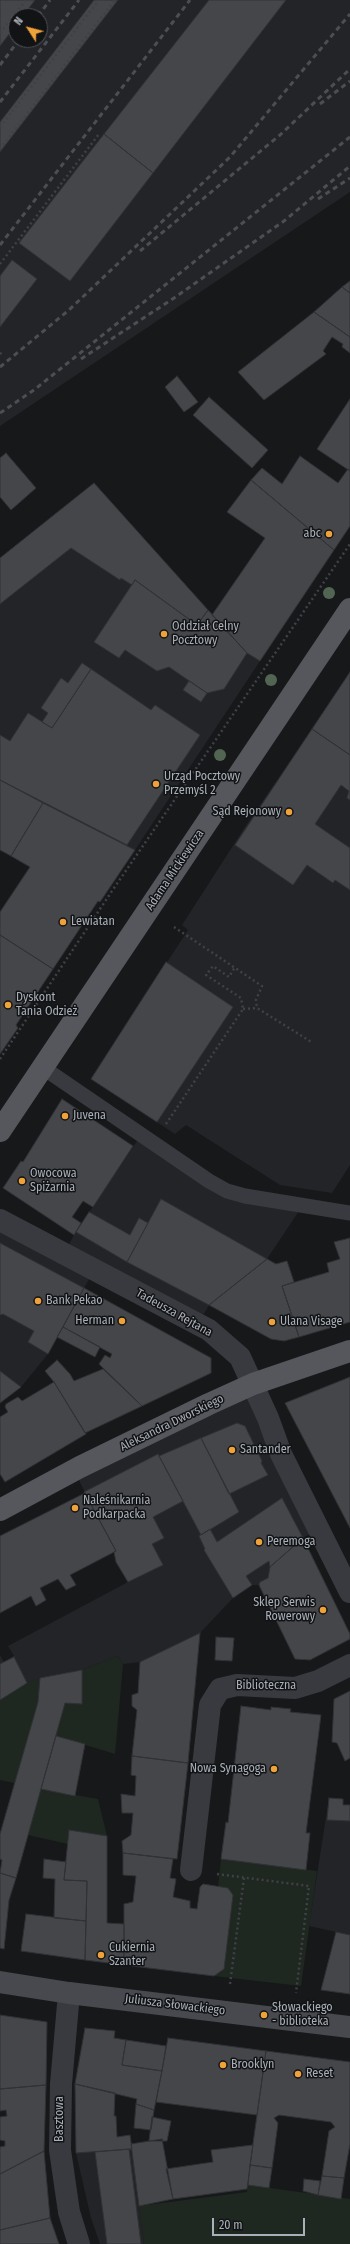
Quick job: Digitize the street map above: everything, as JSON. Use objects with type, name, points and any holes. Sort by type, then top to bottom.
[{"type":"main road","name":"Adama Mickiewicza","points":[[0,1131],[350,609]]},
{"type":"main road","name":"Aleksandra Dworskiego","points":[[0,1510],[80,1467],[253,1384],[350,1351]]},
{"type":"street","name":"Tadeusza Rejtana","points":[[0,1220],[209,1330],[240,1356],[268,1418],[281,1454],[350,1592]]},
{"type":"street","name":"Biblioteczna","points":[[191,1870],[210,1705],[220,1688],[237,1685],[295,1688],[318,1681],[350,1665]]},
{"type":"street","name":"Juliusza Słowackiego","points":[[0,1982],[69,1993],[350,2027]]},
{"type":"street","name":"Basztowa","points":[[69,1993],[60,2084],[60,2150],[69,2212],[79,2244]]},
{"type":"lane","points":[[42,1067],[209,1181],[227,1191],[245,1196],[350,1213]]},
{"type":"path","points":[[0,33],[26,0]]},
{"type":"path","points":[[0,127],[99,0]]},
{"type":"path","points":[[0,149],[115,0]]},
{"type":"path","points":[[0,264],[99,134]]},
{"type":"path","points":[[0,354],[4,351]]},
{"type":"path","points":[[0,1060],[112,891],[350,544]]},
{"type":"path","points":[[174,927],[262,986],[256,1000],[257,1008]]},
{"type":"path","points":[[162,1130],[243,1009],[241,998],[206,975],[213,966],[229,977],[235,967]]},
{"type":"path","points":[[243,1009],[257,1008],[313,1043]]},
{"type":"path","points":[[230,1984],[244,1878],[309,1886],[296,1993]]},
{"type":"shaded area","points":[[0,0],[350,0],[350,192],[0,426]]},
{"type":"shaded area","points":[[94,483],[247,653],[260,661],[135,850],[0,780],[0,558]]},
{"type":"shaded area","points":[[312,729],[350,755],[350,1165],[332,1193],[280,1185],[186,1125],[175,1134],[91,1079],[188,930],[182,925],[245,827]]},
{"type":"shaded area","points":[[141,1135],[209,1181],[303,1205],[267,1259],[209,1305],[198,1324],[94,1270],[48,1354],[21,1387],[0,1403],[0,1220],[64,1254],[74,1235]]},
{"type":"shaded area","points":[[253,1384],[318,1529],[303,1538],[270,1567],[268,1578],[260,1582],[259,1585],[252,1585],[233,1598],[200,1633],[140,1662],[123,1664],[118,1656],[82,1670],[40,1678],[0,1700],[0,1655],[4,1662],[14,1656],[8,1646],[128,1582],[116,1562],[114,1552],[74,1470]]},
{"type":"shaded area","points":[[118,1656],[123,1664],[115,1754],[56,1736],[65,1703],[82,1704],[82,1670]]},
{"type":"shaded area","points":[[40,1678],[38,1702],[15,1783],[0,1780],[0,1700],[27,1683]]},
{"type":"shaded area","points":[[41,1789],[98,1799],[107,1836],[69,1830],[68,1844],[28,1835]]},
{"type":"shaded area","points":[[329,1798],[343,1799],[343,1805],[350,1805],[350,1935],[309,1926]]},
{"type":"shaded area","points":[[221,1859],[317,1871],[301,1986],[214,1976],[224,1969],[233,1895],[228,1888],[218,1887]]},
{"type":"shaded area","points":[[132,2149],[144,2244],[100,2244],[91,2218],[76,2153]]},
{"type":"shaded area","points":[[248,2185],[350,2199],[350,2244],[144,2244],[139,2206],[247,2192]]},
{"type":"building","points":[[0,0],[35,0],[29,8],[8,8],[8,36],[0,46]]},
{"type":"building","points":[[94,0],[118,0],[0,152],[0,122]]},
{"type":"building","points":[[209,0],[286,0],[153,173],[104,134]]},
{"type":"building","points":[[104,134],[153,173],[70,281],[19,243]]},
{"type":"building","points":[[12,260],[37,279],[0,327],[0,276]]},
{"type":"building","points":[[350,281],[350,293],[342,287]]},
{"type":"building","points":[[342,287],[350,293],[350,337],[314,312]]},
{"type":"building","points":[[314,312],[350,337],[350,353],[342,347],[343,344],[332,337],[323,351],[326,354],[264,400],[238,372]]},
{"type":"building","points":[[177,376],[198,402],[184,412],[165,387]]},
{"type":"building","points":[[209,397],[268,450],[252,468],[193,415]]},
{"type":"building","points":[[350,399],[350,471],[317,449]]},
{"type":"building","points":[[6,453],[36,488],[11,510],[0,497],[0,458]]},
{"type":"building","points":[[300,456],[338,483],[348,469],[350,471],[350,526],[334,550],[251,480],[262,468],[282,484]]},
{"type":"building","points":[[251,480],[334,550],[260,661],[247,653],[212,615],[265,538],[227,512]]},
{"type":"building","points":[[94,483],[208,610],[197,625],[135,580],[132,585],[121,578],[120,580],[71,548],[0,604],[0,558]]},
{"type":"building","name":"Oddział Celny Pocztowy","points":[[135,580],[197,625],[208,610],[247,653],[224,689],[207,693],[169,667],[157,671],[125,650],[119,658],[94,642]]},
{"type":"building","points":[[82,663],[91,669],[52,728],[42,722],[48,713],[41,708],[61,678],[68,683]]},
{"type":"building","points":[[91,669],[151,710],[155,705],[200,735],[127,845],[0,780],[0,735],[10,741],[28,713],[52,728]]},
{"type":"building","points":[[350,672],[350,755],[312,729]]},
{"type":"building","points":[[189,681],[207,693],[201,702],[183,690]]},
{"type":"building","name":"Sąd Rejonowy","points":[[312,729],[350,755],[350,800],[347,798],[349,791],[341,785],[315,824],[350,848],[350,890],[335,880],[333,883],[307,865],[293,885],[235,845]]},
{"type":"building","points":[[0,780],[43,803],[11,856],[0,850]]},
{"type":"building","points":[[43,803],[135,850],[100,902],[98,901],[53,969],[0,935],[0,912],[30,867],[11,856]]},
{"type":"building","points":[[0,935],[53,969],[16,1025],[18,1028],[0,1054]]},
{"type":"building","points":[[166,962],[233,1007],[157,1122],[91,1079]]},
{"type":"building","points":[[62,1099],[133,1146],[93,1207],[83,1201],[72,1217],[81,1223],[74,1235],[3,1188],[21,1161],[23,1162]]},
{"type":"building","points":[[161,1199],[267,1259],[209,1305],[127,1262]]},
{"type":"building","points":[[89,1212],[130,1235],[139,1218],[148,1223],[127,1262],[76,1232]]},
{"type":"building","points":[[350,1238],[350,1322],[299,1337],[282,1286],[329,1272],[327,1263],[340,1259],[334,1242]]},
{"type":"building","name":"Bank Pekao","points":[[0,1243],[84,1288],[48,1354],[28,1342],[34,1331],[3,1314],[0,1315]]},
{"type":"building","points":[[267,1259],[276,1264],[287,1261],[294,1282],[282,1286],[299,1337],[284,1341],[271,1339],[209,1305]]},
{"type":"building","points":[[84,1288],[211,1358],[211,1373],[142,1406],[99,1364],[105,1355],[110,1358],[112,1354],[63,1327]]},
{"type":"building","points":[[63,1327],[100,1347],[95,1357],[57,1337]]},
{"type":"building","points":[[57,1360],[70,1374],[74,1381],[103,1369],[142,1406],[85,1433],[54,1382],[45,1371]]},
{"type":"building","points":[[0,1371],[21,1387],[0,1403]]},
{"type":"building","points":[[350,1377],[350,1528],[285,1403]]},
{"type":"building","points":[[54,1382],[86,1434],[5,1482],[0,1474],[0,1417],[8,1412],[5,1407],[6,1404],[18,1397],[22,1401]]},
{"type":"building","name":"Santander","points":[[237,1423],[245,1426],[262,1461],[261,1463],[268,1475],[229,1494],[201,1438]]},
{"type":"building","points":[[201,1438],[239,1512],[201,1535],[159,1456]]},
{"type":"building","points":[[158,1454],[183,1501],[153,1517],[164,1538],[152,1544],[163,1565],[128,1582],[116,1562],[114,1552],[116,1551],[84,1492]]},
{"type":"building","points":[[85,1493],[116,1551],[70,1575],[76,1585],[66,1590],[58,1579],[40,1588],[46,1600],[36,1606],[31,1596],[0,1613],[0,1536]]},
{"type":"building","points":[[282,1498],[303,1538],[270,1567],[269,1561],[246,1576],[252,1585],[233,1598],[204,1550],[205,1549],[199,1536],[210,1529],[217,1542]]},
{"type":"building","points":[[303,1538],[350,1634],[350,1639],[310,1660],[295,1659],[259,1585],[260,1582],[268,1578],[270,1567]]},
{"type":"building","points":[[200,1633],[188,1763],[132,1756],[137,1710],[132,1706],[132,1695],[138,1693],[140,1662]]},
{"type":"building","points":[[216,1637],[234,1638],[232,1661],[215,1660]]},
{"type":"building","points":[[14,1657],[27,1683],[0,1700],[0,1664]]},
{"type":"building","points":[[82,1670],[82,1704],[65,1703],[16,1878],[0,1873],[2,1860],[0,1859],[0,1834],[38,1702],[40,1678]]},
{"type":"building","points":[[350,1691],[350,1758],[345,1761],[337,1743],[332,1742],[334,1699]]},
{"type":"building","name":"Nowa Synagoga","points":[[241,1706],[271,1710],[271,1707],[291,1709],[290,1712],[321,1715],[306,1833],[310,1833],[306,1870],[221,1859],[226,1822],[228,1823]]},
{"type":"building","points":[[56,1736],[85,1744],[75,1796],[41,1789]]},
{"type":"building","points":[[132,1756],[188,1763],[177,1859],[123,1853],[122,1841],[131,1835],[133,1813],[122,1813],[121,1794],[135,1796],[136,1776],[131,1775]]},
{"type":"building","points":[[329,1798],[343,1799],[343,1805],[350,1805],[350,1821],[327,1820]]},
{"type":"building","points":[[69,1830],[107,1836],[107,1923],[124,1924],[124,1965],[85,1960],[87,1881],[64,1880]]},
{"type":"building","points":[[123,1853],[173,1859],[170,1878],[176,1879],[173,1897],[190,1901],[190,1908],[197,1909],[200,1887],[203,1884],[228,1888],[233,1895],[224,1969],[214,1976],[124,1965],[124,1904],[133,1902],[136,1876],[123,1875]]},
{"type":"building","points":[[44,1859],[66,1862],[64,1880],[87,1881],[86,1921],[54,1918],[55,1879],[43,1878]]},
{"type":"building","points":[[0,1873],[16,1878],[9,1900],[4,1949],[0,1948]]},
{"type":"building","points":[[26,1914],[86,1921],[85,1960],[21,1951]]},
{"type":"building","points":[[336,1932],[350,1935],[350,1994],[321,1990]]},
{"type":"building","points":[[0,2015],[47,2022],[46,2085],[0,2089]]},
{"type":"building","points":[[85,2028],[115,2031],[114,2038],[126,2040],[122,2065],[162,2071],[154,2110],[136,2104],[137,2099],[75,2084]]},
{"type":"building","points":[[168,2038],[266,2051],[257,2115],[156,2102]]},
{"type":"building","points":[[126,2040],[166,2046],[162,2071],[122,2065]]},
{"type":"building","points":[[266,2051],[350,2062],[350,2144],[344,2178],[322,2176],[329,2131],[335,2127],[331,2122],[279,2115],[274,2118],[278,2123],[272,2168],[250,2165]]},
{"type":"building","points":[[75,2084],[115,2093],[114,2116],[116,2116],[117,2137],[130,2135],[132,2149],[76,2153]]},
{"type":"building","points":[[46,2085],[44,2151],[0,2174],[0,2147],[5,2146],[5,2141],[0,2140],[0,2117],[7,2116],[6,2110],[0,2111],[0,2089]]},
{"type":"building","points":[[136,2104],[154,2110],[151,2130],[134,2128]]},
{"type":"building","points":[[152,2117],[171,2121],[167,2141],[149,2141]]},
{"type":"building","points":[[162,2139],[173,2199],[139,2206],[131,2144]]},
{"type":"building","points":[[253,2145],[247,2189],[173,2199],[166,2169],[213,2162],[211,2150]]},
{"type":"building","points":[[129,2149],[141,2244],[107,2244],[95,2152]]},
{"type":"building","points":[[44,2151],[50,2218],[0,2230],[0,2174]]},
{"type":"building","points":[[250,2165],[272,2168],[269,2188],[248,2185]]},
{"type":"building","points":[[322,2176],[344,2178],[341,2199],[318,2195]]},
{"type":"building","points":[[304,2179],[320,2181],[318,2195],[303,2191]]},
{"type":"building","points":[[50,2218],[59,2244],[0,2244],[0,2230]]},
{"type":"railway","points":[[44,8],[50,0]]},
{"type":"railway","points":[[0,102],[79,0]]},
{"type":"railway","points":[[0,245],[190,0]]},
{"type":"railway","points":[[0,367],[69,310],[230,157],[350,14]]},
{"type":"railway","points":[[0,65],[13,48]]},
{"type":"railway","points":[[140,251],[280,135],[350,69]]},
{"type":"railway","points":[[320,104],[350,81]]},
{"type":"railway","points":[[0,413],[34,390],[350,137]]},
{"type":"railway","points":[[81,359],[174,298],[284,221],[350,166]]},
{"type":"railway","points":[[318,199],[350,178]]},
{"type":"place","name":"abc","points":[[329,534]]},
{"type":"place","name":"Oddział Celny Pocztowy","points":[[164,634]]},
{"type":"place","name":"Urząd Pocztowy Przemyśl 2","points":[[156,784]]},
{"type":"place","name":"Sąd Rejonowy","points":[[289,812]]},
{"type":"place","name":"Lewiatan","points":[[63,922]]},
{"type":"place","name":"Dyskont Tania Odzież","points":[[8,1005]]},
{"type":"place","name":"Juvena","points":[[65,1116]]},
{"type":"place","name":"Owocowa Spiżarnia","points":[[22,1181]]},
{"type":"place","name":"Bank Pekao","points":[[38,1301]]},
{"type":"place","name":"Herman","points":[[122,1321]]},
{"type":"place","name":"Ulana Visage","points":[[272,1322]]},
{"type":"place","name":"Santander","points":[[232,1450]]},
{"type":"place","name":"Naleśnikarnia Podkarpacka","points":[[75,1508]]},
{"type":"place","name":"Peremoga","points":[[259,1542]]},
{"type":"place","name":"Sklep Serwis Rowerowy","points":[[323,1610]]},
{"type":"place","name":"Nowa Synagoga","points":[[274,1769]]},
{"type":"place","name":"Cukiernia Szanter","points":[[101,1955]]},
{"type":"place","name":"Słowackiego - biblioteka","points":[[264,2015]]},
{"type":"place","name":"Brooklyn","points":[[223,2065]]},
{"type":"place","name":"Reset","points":[[298,2074]]}]
